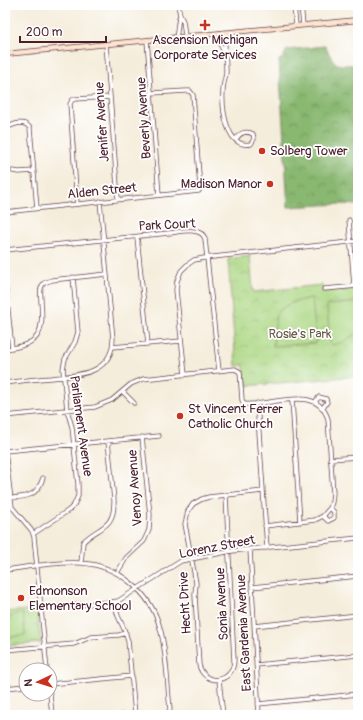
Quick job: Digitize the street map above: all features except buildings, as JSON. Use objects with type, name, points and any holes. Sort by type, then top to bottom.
[{"type":"main road","points":[[5,54],[358,20]]},
{"type":"street","points":[[178,5],[183,21],[185,36]]},
{"type":"street","points":[[294,5],[296,26]]},
{"type":"street","points":[[301,5],[303,25]]},
{"type":"street","points":[[176,37],[180,15]]},
{"type":"street","points":[[221,33],[225,53],[226,72],[222,93],[226,124],[230,134],[236,139],[241,143],[247,145],[252,143],[254,138],[252,134],[247,132],[240,135],[236,139]]},
{"type":"street","name":"Beverly Avenue","points":[[147,40],[160,195]]},
{"type":"street","name":"Jenifer Avenue","points":[[106,44],[118,199]]},
{"type":"street","name":"Alden Street","points":[[5,212],[118,199],[195,193],[200,190],[193,95],[188,91],[152,93]]},
{"type":"street","points":[[77,204],[70,102],[75,100],[110,97]]},
{"type":"street","points":[[8,127],[23,123],[28,125],[30,128],[37,208]]},
{"type":"street","points":[[13,171],[34,171]]},
{"type":"street","points":[[5,382],[83,374],[96,369],[107,360],[112,348],[113,333],[100,201]]},
{"type":"street","points":[[324,289],[356,286],[349,220]]},
{"type":"street","name":"Park Court","points":[[5,250],[195,231],[201,232],[205,238],[207,257]]},
{"type":"street","points":[[137,237],[148,344]]},
{"type":"street","points":[[185,375],[176,290],[181,271],[189,263],[198,258],[358,241]]},
{"type":"street","points":[[207,257],[219,371]]},
{"type":"street","points":[[5,348],[28,344],[39,334],[43,322],[40,291],[42,285],[49,280],[107,274]]},
{"type":"street","name":"Parliament Avenue","points":[[33,534],[67,512],[76,502],[79,488],[72,427],[67,410],[64,377],[64,362],[75,342],[78,332],[73,277]]},
{"type":"street","points":[[5,282],[12,348]]},
{"type":"street","points":[[112,348],[182,341]]},
{"type":"street","points":[[5,416],[89,408],[101,405],[112,400],[131,384],[143,379],[238,370],[240,374],[243,403],[247,404],[305,399],[315,402],[322,408],[328,419],[333,493],[330,508],[323,516],[313,520],[265,526]]},
{"type":"street","points":[[123,392],[134,404]]},
{"type":"street","points":[[315,402],[319,397],[326,398],[327,402],[322,408]]},
{"type":"street","points":[[292,400],[300,522]]},
{"type":"street","points":[[257,403],[267,548]]},
{"type":"street","points":[[47,662],[33,534],[14,510],[10,498],[5,451],[159,436]]},
{"type":"street","name":"Venoy Avenue","points":[[117,573],[126,558],[144,541],[150,525],[142,437]]},
{"type":"street","points":[[81,563],[83,542],[106,525],[112,517],[114,510],[108,441]]},
{"type":"street","points":[[330,459],[358,457]]},
{"type":"street","points":[[10,498],[27,497],[33,494],[40,486],[43,478]]},
{"type":"street","name":"Hecht Drive","points":[[219,680],[207,677],[201,671],[199,665],[195,595],[196,583],[185,524],[188,511],[193,504],[202,498],[263,491]]},
{"type":"street","name":"Sonia Avenue","points":[[219,680],[230,673],[233,668],[234,661],[226,495]]},
{"type":"street","points":[[323,516],[328,521],[334,518],[334,512],[330,508]]},
{"type":"street","name":"Lorenz Street","points":[[41,608],[114,602],[178,563],[192,559],[229,552],[358,538]]},
{"type":"street","name":"East Gardenia Avenue","points":[[250,550],[259,715]]},
{"type":"street","points":[[5,570],[37,566],[81,563],[92,564],[117,573],[137,588],[152,607],[160,627],[170,709],[168,715]]},
{"type":"street","points":[[252,587],[358,576]]},
{"type":"street","points":[[114,602],[128,641],[137,715],[122,715]]},
{"type":"street","points":[[254,626],[358,615]]},
{"type":"street","points":[[5,650],[76,643],[91,637],[126,633]]},
{"type":"street","points":[[256,665],[358,655]]},
{"type":"street","points":[[58,683],[132,676]]},
{"type":"street","points":[[219,680],[222,715]]},
{"type":"street","points":[[5,688],[18,687]]},
{"type":"street","points":[[258,704],[358,694]]},
{"type":"street","points":[[51,702],[52,715]]},
{"type":"green space","points":[[325,46],[336,63],[340,65],[356,64],[358,87],[358,205],[340,204],[288,207],[279,60],[282,59],[287,50]]},
{"type":"green space","name":"Rosie's Park","points":[[250,256],[253,292],[322,285],[322,291],[358,288],[358,376],[245,386],[244,365],[236,366],[228,259]]},
{"type":"green space","points":[[312,298],[315,343],[273,346],[276,314],[282,308],[292,303]]},
{"type":"green space","points":[[358,302],[358,332],[343,342],[332,345],[330,343],[328,305]]},
{"type":"green space","points":[[37,609],[41,643],[5,646],[5,612]]},
{"type":"green space","points":[[23,613],[25,635],[5,638],[5,622],[13,615]]},
{"type":"place","name":"Ascension Michigan Corporate Services","points":[[205,25]]},
{"type":"place","name":"Solberg Tower","points":[[262,151]]},
{"type":"place","name":"Madison Manor","points":[[270,184]]},
{"type":"place","name":"St Vincent Ferrer Catholic Church","points":[[180,416]]},
{"type":"place","name":"Edmonson Elementary School","points":[[21,598]]}]
